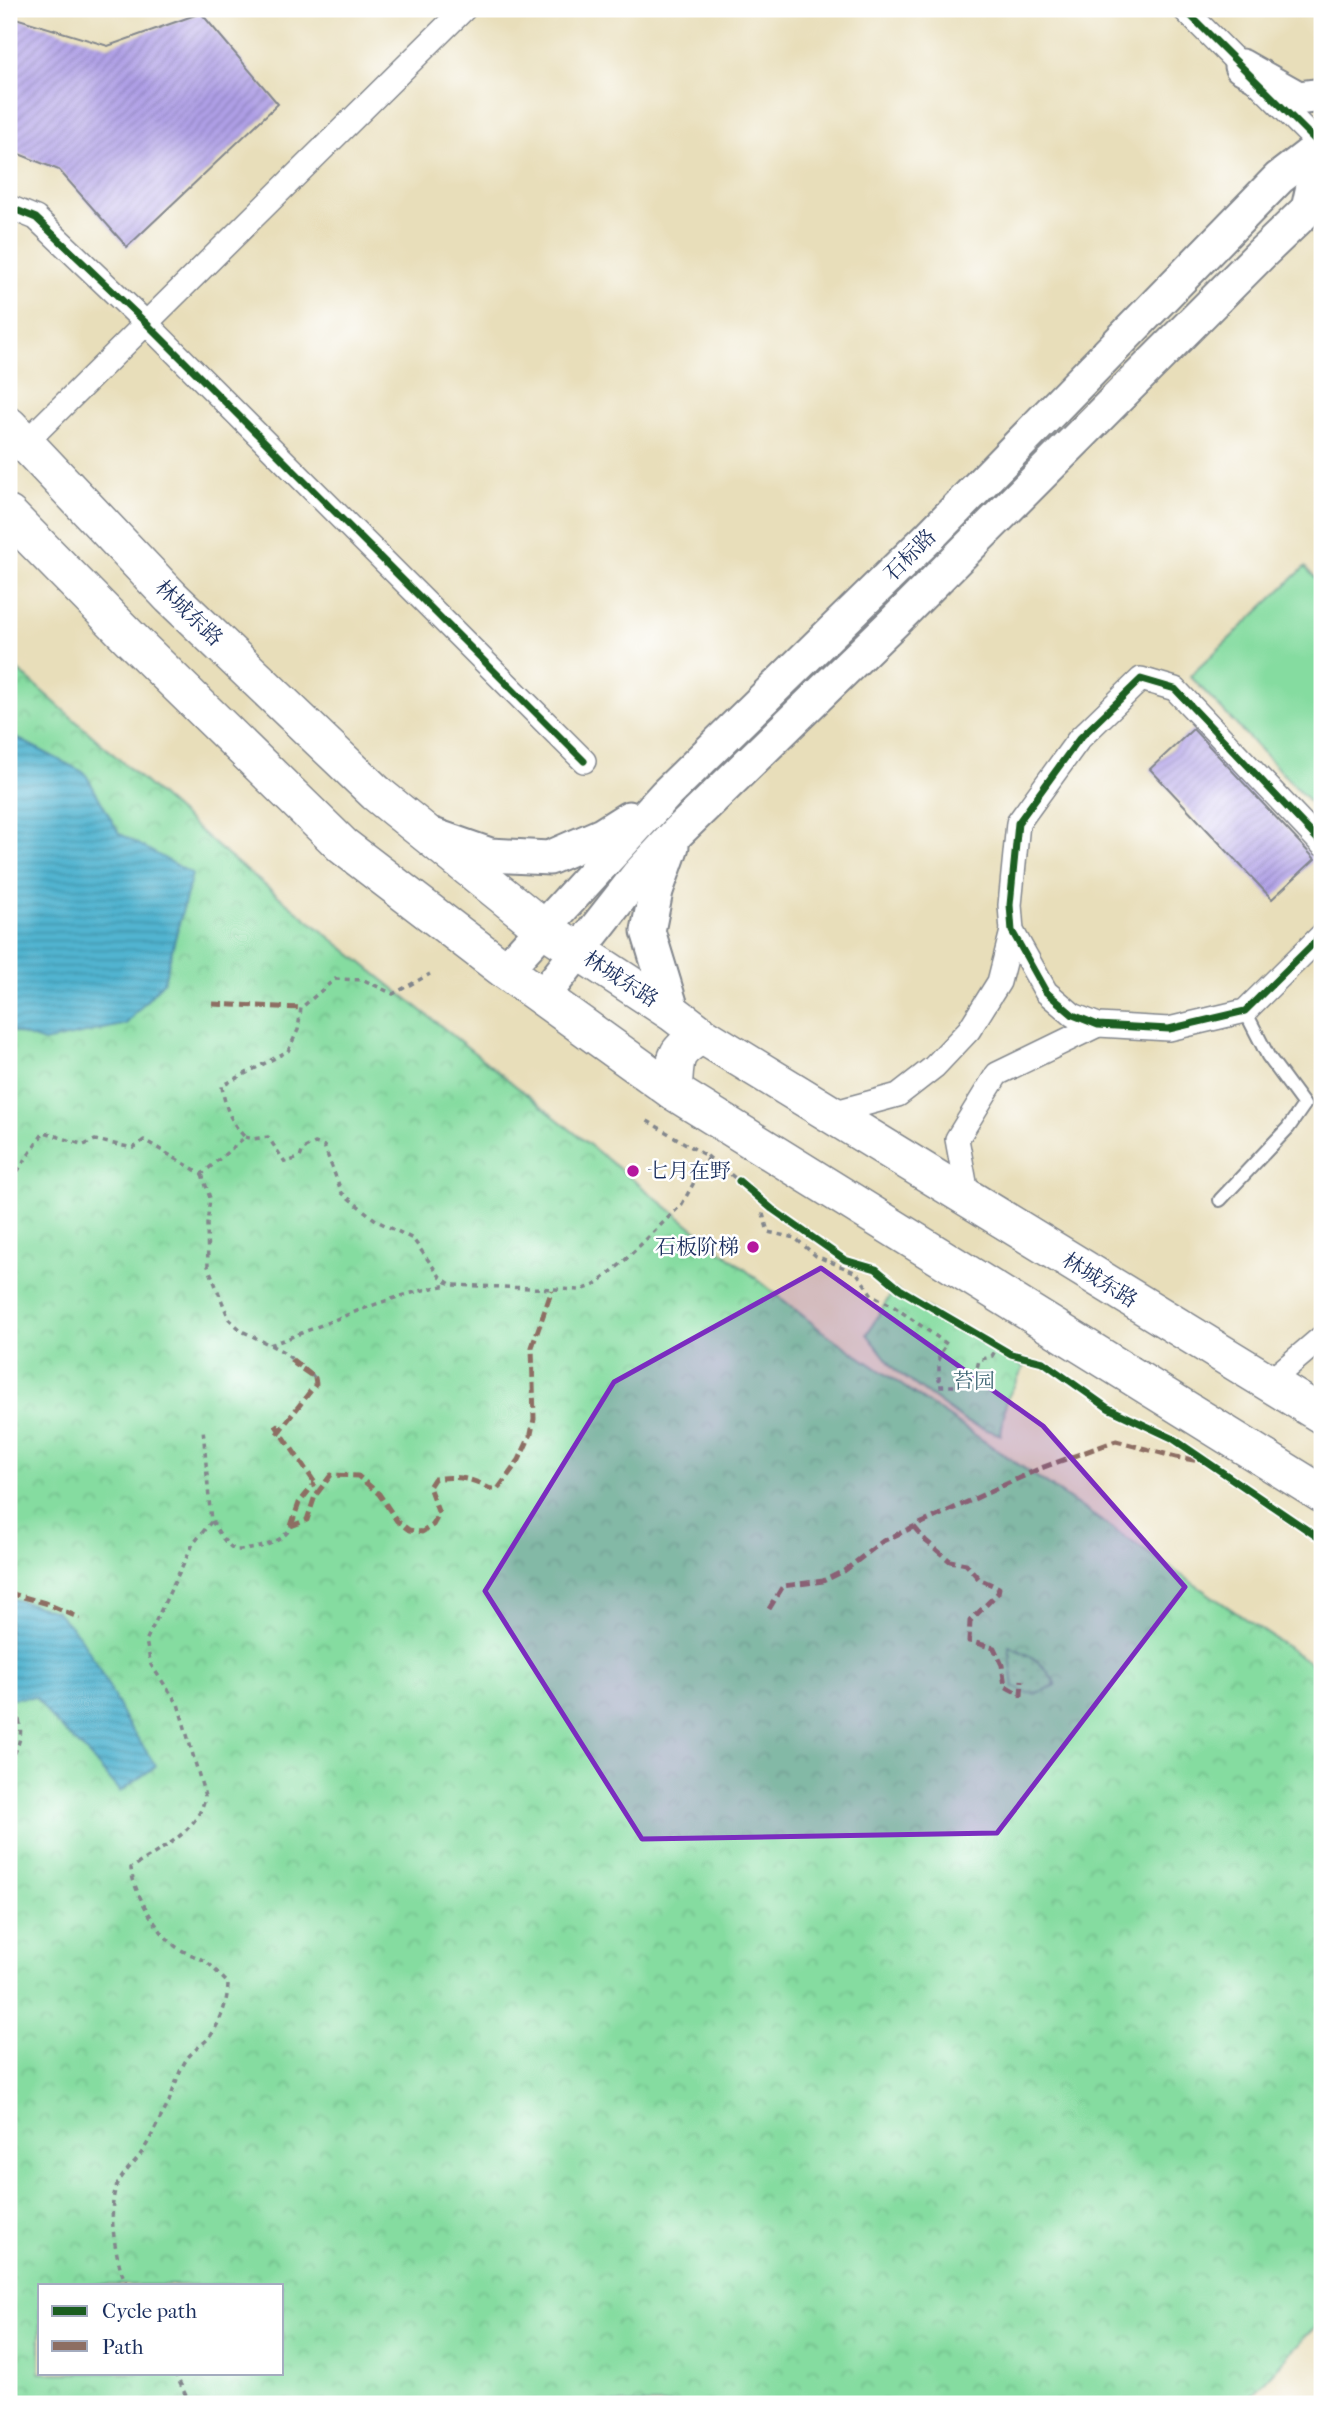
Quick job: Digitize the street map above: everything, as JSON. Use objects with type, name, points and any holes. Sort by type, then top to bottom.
[{"type":"main road","points":[[1241,66],[1298,98],[1322,95]]},
{"type":"main road","points":[[1315,211],[1322,146]]},
{"type":"main road","name":"石标路","points":[[505,970],[666,794],[930,536],[1279,178],[1322,146]]},
{"type":"main road","points":[[1279,178],[1315,211]]},
{"type":"main road","name":"石标路","points":[[543,996],[638,875],[677,833],[894,622],[1262,253],[1315,211]]},
{"type":"main road","name":"林城东路","points":[[17,435],[170,597],[376,793],[542,927],[702,1035],[828,1114],[1322,1415]]},
{"type":"main road","points":[[9,515],[130,638],[343,846],[505,970],[673,1091],[1322,1494]]},
{"type":"main road","points":[[343,846],[369,854],[387,846],[397,827],[376,793]]},
{"type":"main road","points":[[420,830],[490,855],[549,858],[602,835],[666,794]]},
{"type":"main road","points":[[673,1013],[648,930],[656,891],[677,833]]},
{"type":"main road","points":[[612,851],[638,875]]},
{"type":"main road","points":[[673,1091],[676,1057],[684,1046],[702,1035]]},
{"type":"street","points":[[17,435],[145,323],[464,9]]},
{"type":"street","points":[[1184,9],[1322,146]]},
{"type":"street","points":[[9,207],[36,219],[145,323],[584,761]]},
{"type":"street","points":[[828,1114],[898,1095],[934,1067],[969,1030],[999,982],[1012,931],[1010,905],[1018,823],[1079,738],[1141,679],[1175,689],[1322,844]]},
{"type":"street","points":[[1012,931],[1046,992],[1073,1015],[1098,1025],[1169,1029],[1245,1011],[1322,935]]},
{"type":"street","points":[[968,1199],[957,1139],[997,1074],[1098,1025]]},
{"type":"street","points":[[1268,1384],[1322,1337]]},
{"type":"lane","points":[[1220,1200],[1288,1128],[1304,1105],[1268,1056],[1245,1011]]},
{"type":"path","points":[[430,974],[393,993],[364,981],[335,979],[301,1008],[298,1030],[288,1051],[222,1086],[224,1102],[239,1132],[253,1139],[268,1137],[285,1162],[300,1158],[303,1149],[315,1143],[324,1146],[342,1193],[377,1221],[413,1239],[441,1278],[452,1285]]},
{"type":"path","points":[[9,1041],[16,1043]]},
{"type":"path","points":[[646,1120],[708,1157],[748,1188]]},
{"type":"path","points":[[9,1175],[15,1175],[44,1132],[84,1145],[95,1140],[133,1148],[144,1140],[202,1174],[210,1198],[207,1224],[208,1266],[229,1319],[242,1331],[282,1351],[315,1378]]},
{"type":"path","points":[[202,1174],[245,1137]]},
{"type":"path","points":[[270,1345],[428,1288],[452,1285],[581,1290],[595,1285],[622,1263],[682,1204],[708,1157]]},
{"type":"path","points":[[757,1196],[769,1206],[763,1214],[768,1232],[795,1238],[816,1256],[857,1273],[872,1295],[893,1306],[947,1344],[939,1355],[939,1386],[958,1386],[974,1381],[979,1360],[992,1356],[1001,1348],[987,1340]]},
{"type":"path","points":[[845,1259],[856,1263]]},
{"type":"path","points":[[127,2284],[116,2254],[113,2228],[115,2191],[126,2171],[142,2152],[172,2097],[186,2062],[219,2023],[228,1994],[228,1983],[208,1963],[176,1947],[153,1918],[131,1879],[131,1868],[191,1827],[204,1807],[205,1796],[178,1704],[150,1665],[146,1641],[193,1544],[211,1522],[203,1428]]},
{"type":"path","points":[[210,1515],[220,1535],[236,1550],[265,1547],[289,1532],[291,1526]]},
{"type":"path","points":[[9,1718],[19,1720],[22,1730],[9,1765]]},
{"type":"path","points":[[176,2374],[190,2404]]},
{"type":"highlighted area","points":[[821,1268],[1043,1426],[1185,1587],[997,1833],[642,1839],[485,1591],[614,1382]]},
{"type":"green space","points":[[1305,567],[1322,585],[1322,815],[1190,676]]},
{"type":"green space","points":[[9,662],[226,854],[822,1331],[1322,1671],[1322,2319],[1243,2404],[9,2404]]},
{"type":"green space","name":"苔园","points":[[894,1289],[1024,1367],[1006,1401],[1001,1435],[966,1422],[896,1371],[867,1334]]},
{"type":"green space","points":[[1009,1646],[1037,1661],[1047,1670],[1056,1685],[1035,1693],[1014,1687]]},
{"type":"water","points":[[9,734],[85,773],[119,833],[192,874],[164,981],[126,1024],[44,1042],[9,1030]]},
{"type":"water","points":[[9,1598],[56,1611],[78,1634],[100,1669],[126,1721],[156,1766],[120,1792],[88,1754],[52,1719],[36,1697],[9,1698]]},
{"type":"building","points":[[201,13],[278,104],[127,247],[59,170],[9,150],[9,16],[108,46]]},
{"type":"building","points":[[1193,729],[1315,859],[1272,899],[1150,769]]},
{"type":"marked path","points":[[213,1004],[301,1008]]},
{"type":"marked path","points":[[291,1526],[307,1520],[315,1496],[331,1475],[358,1476],[379,1494],[397,1521],[409,1530],[422,1532],[433,1525],[439,1514],[429,1487],[434,1479],[452,1477],[498,1489],[519,1460],[531,1434],[534,1419],[532,1347],[552,1290]]},
{"type":"marked path","points":[[277,1434],[316,1384],[315,1378],[295,1364],[290,1358],[315,1378]]},
{"type":"marked path","points":[[275,1424],[317,1486]]},
{"type":"marked path","points":[[769,1609],[783,1586],[823,1581],[844,1571],[883,1541],[1041,1468],[1116,1441],[1200,1461]]},
{"type":"marked path","points":[[291,1526],[299,1503],[315,1483]]},
{"type":"marked path","points":[[914,1527],[950,1561],[966,1564],[979,1579],[999,1588],[998,1593],[970,1621],[969,1641],[994,1648],[1002,1665],[1005,1686],[1021,1695],[1022,1680]]},
{"type":"marked path","points":[[9,1593],[45,1603],[80,1618]]},
{"type":"cycle path","points":[[1184,9],[1322,147]]},
{"type":"cycle path","points":[[9,207],[36,218],[145,322],[584,761]]},
{"type":"cycle path","points":[[1322,844],[1175,689],[1141,679],[1079,739],[1018,823],[1010,905],[1012,931],[1046,992],[1073,1015],[1098,1025],[1169,1029],[1245,1011],[1322,935]]},
{"type":"cycle path","points":[[739,1181],[772,1209],[845,1260],[876,1269],[900,1289],[1011,1354],[1043,1362],[1108,1408],[1172,1438],[1322,1540]]},
{"type":"place","name":"七月在野","points":[[633,1171]]},
{"type":"place","name":"石板阶梯","points":[[753,1247]]}]
